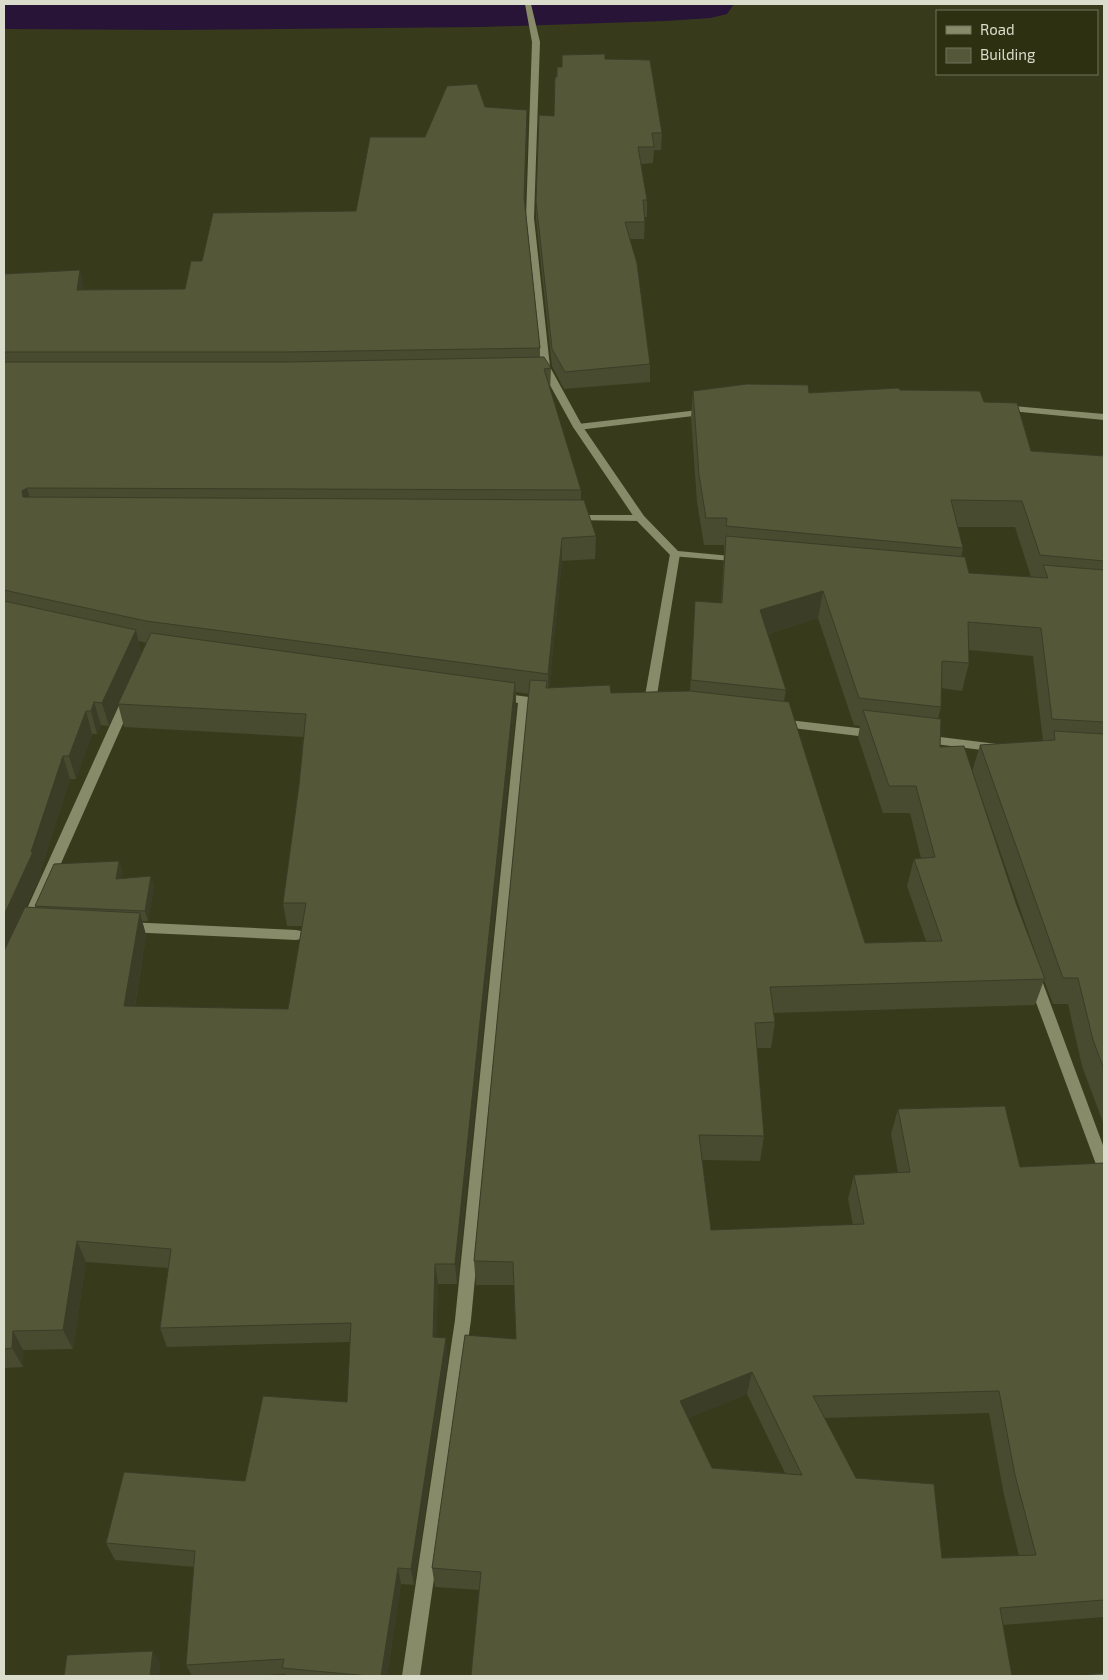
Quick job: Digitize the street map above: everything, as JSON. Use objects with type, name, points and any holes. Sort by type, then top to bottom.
[{"type":"street","points":[[528,4],[536,42],[530,218],[545,375],[640,518],[675,554],[753,561]]},
{"type":"street","points":[[992,406],[1104,418]]},
{"type":"street","points":[[578,427],[719,410]]},
{"type":"street","points":[[561,518],[640,518]]},
{"type":"street","points":[[664,710],[643,709],[675,554]]},
{"type":"street","points":[[29,926],[134,686]]},
{"type":"street","points":[[489,696],[553,703]]},
{"type":"street","points":[[411,1676],[462,1320],[494,1027],[524,701]]},
{"type":"street","points":[[768,721],[886,735]]},
{"type":"street","points":[[915,738],[1011,749]]},
{"type":"street","points":[[955,743],[961,762]]},
{"type":"street","points":[[117,927],[296,935]]},
{"type":"street","points":[[1030,965],[1104,1167]]},
{"type":"building","points":[[605,54],[605,59],[650,60],[662,133],[652,133],[654,147],[638,147],[647,200],[643,200],[645,222],[625,222],[637,263],[650,364],[565,372],[552,349],[536,201],[539,115],[554,116],[555,77],[557,77],[557,67],[562,67],[562,55]]},
{"type":"building","points":[[477,84],[485,107],[527,110],[524,197],[540,348],[288,352],[4,352],[4,274],[80,270],[77,290],[185,289],[191,261],[202,261],[213,213],[356,211],[370,137],[425,137],[447,86]]},
{"type":"building","points":[[544,357],[551,368],[544,369],[581,490],[27,488],[22,491],[23,497],[584,500],[596,536],[562,538],[548,674],[146,621],[4,590],[4,362],[288,362]]},
{"type":"building","points":[[747,384],[808,385],[809,393],[899,388],[900,390],[980,391],[984,402],[1017,403],[1031,451],[1104,456],[1104,561],[1040,555],[1022,501],[951,500],[963,548],[726,526],[727,518],[706,518],[699,475],[693,391]]},
{"type":"building","points":[[726,536],[965,557],[969,573],[1048,578],[1043,565],[1104,570],[1104,722],[1052,719],[1041,628],[968,622],[969,663],[942,661],[941,707],[859,698],[823,591],[760,610],[786,690],[691,680],[695,601],[722,603]]},
{"type":"building","points":[[4,601],[136,630],[102,703],[94,702],[91,711],[86,711],[69,756],[63,756],[31,852],[33,852],[4,915]]},
{"type":"building","points":[[151,633],[515,683],[455,1264],[435,1264],[433,1337],[446,1338],[411,1569],[398,1568],[381,1676],[282,1668],[284,1659],[186,1665],[195,1551],[106,1543],[124,1472],[245,1481],[263,1396],[347,1402],[351,1323],[160,1328],[171,1249],[77,1241],[63,1330],[13,1331],[12,1348],[4,1349],[4,951],[25,907],[140,913],[124,1006],[288,1009],[306,903],[283,903],[299,785],[306,714],[118,704]]},
{"type":"building","points":[[530,680],[547,681],[546,688],[610,685],[611,693],[690,691],[789,702],[865,943],[942,941],[914,859],[935,857],[916,786],[889,786],[863,710],[941,719],[940,747],[964,746],[1016,903],[1045,979],[770,987],[775,1022],[755,1023],[764,1136],[699,1135],[711,1230],[864,1224],[854,1175],[910,1172],[898,1109],[1005,1106],[1020,1167],[1104,1163],[1104,1600],[1000,1608],[1012,1676],[471,1676],[481,1572],[432,1568],[465,1335],[516,1339],[513,1262],[474,1261]],"holes":[[[752,1372],[802,1475],[712,1468],[680,1401]],[[999,1391],[1015,1475],[1036,1555],[942,1558],[934,1484],[856,1478],[813,1396]]]},
{"type":"building","points":[[1054,731],[1104,734],[1104,1069],[1093,1040],[1078,978],[1063,978],[980,745],[1055,740]]},
{"type":"building","points":[[119,861],[116,879],[151,876],[145,911],[35,906],[54,864]]},
{"type":"building","points":[[153,1651],[150,1676],[64,1676],[67,1655]]},
{"type":"building","points":[[1104,1673],[1104,1676],[1075,1676]]},
{"type":"waterway","points":[[4,15],[174,16],[482,13],[573,11],[711,4]]}]
